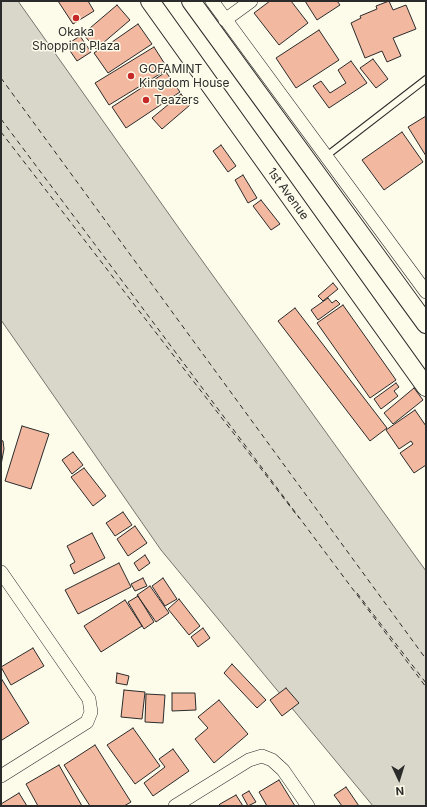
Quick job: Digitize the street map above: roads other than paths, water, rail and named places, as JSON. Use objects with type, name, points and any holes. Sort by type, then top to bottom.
[{"type":"main road","name":"1st Avenue","points":[[150,1],[426,387]]},
{"type":"main road","points":[[191,1],[426,324]]},
{"type":"street","points":[[212,1],[224,20],[426,292]]},
{"type":"street","points":[[224,20],[251,1]]},
{"type":"street","points":[[1,572],[89,699],[91,712],[87,722],[1,776]]},
{"type":"street","points":[[175,806],[249,760],[262,756],[272,760],[283,770],[308,806]]},
{"type":"lane","points":[[326,157],[426,79]]},
{"type":"place","name":"Okaka Shopping Plaza","points":[[76,18]]},
{"type":"place","name":"GOFAMINT Kingdom House","points":[[131,76]]},
{"type":"place","name":"Teazers","points":[[146,100]]}]
